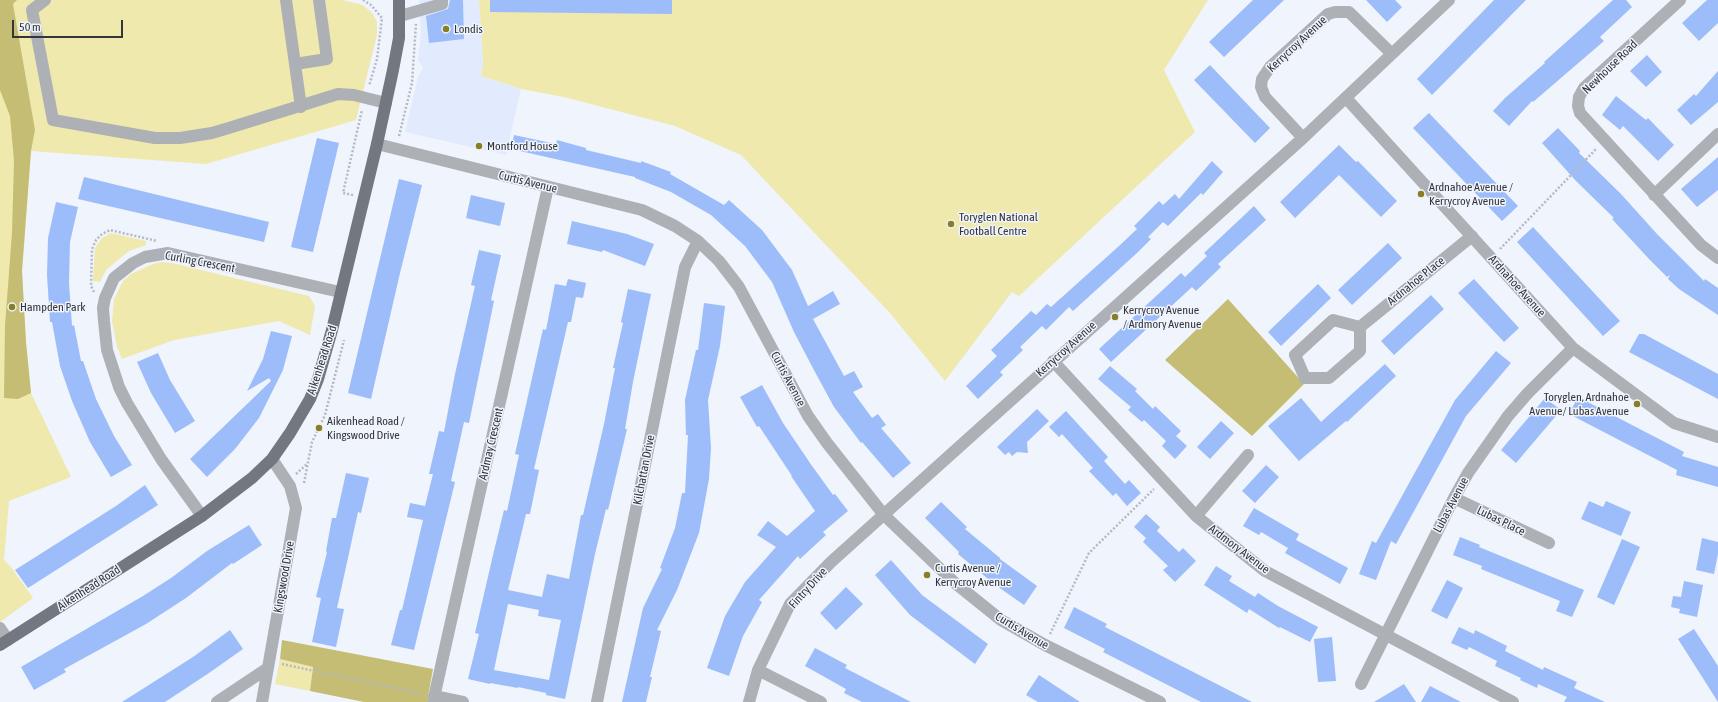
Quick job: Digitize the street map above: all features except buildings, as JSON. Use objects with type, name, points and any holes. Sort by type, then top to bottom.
[{"type":"main road","name":"Aikenhead Road","points":[[4,642],[202,516],[252,478],[272,459],[290,434],[310,399],[324,358],[386,103],[399,38],[398,5]]},
{"type":"street","points":[[45,0],[32,10],[53,120],[155,138],[180,138],[212,133],[338,94],[354,95],[386,103]]},
{"type":"street","points":[[286,0],[300,107]]},
{"type":"street","points":[[295,64],[327,59],[319,0]]},
{"type":"street","points":[[398,5],[416,11],[442,4],[442,0]]},
{"type":"street","name":"Kerrycroy Avenue","points":[[884,515],[1053,361],[1303,138],[1391,53],[1449,0]]},
{"type":"street","name":"Newhouse Road","points":[[1680,0],[1584,88],[1578,106],[1580,114],[1654,195],[1701,245],[1718,258]]},
{"type":"street","name":"Kerrycroy Avenue","points":[[1303,138],[1265,97],[1261,87],[1262,79],[1270,67],[1328,14],[1335,12],[1349,12],[1391,53]]},
{"type":"street","name":"Ardnahoe Avenue","points":[[1346,98],[1573,348],[1674,423],[1718,437]]},
{"type":"street","points":[[1654,195],[1718,134]]},
{"type":"street","name":"Curtis Avenue","points":[[377,144],[642,210],[675,226],[698,241],[719,261],[739,287],[808,416],[827,443],[884,515],[955,583],[1001,620],[1045,645],[1160,702]]},
{"type":"street","name":"Ardmay Crescent","points":[[434,699],[548,187]]},
{"type":"street","name":"Ardnahoe Place","points":[[1360,327],[1472,236]]},
{"type":"street","name":"Kilchattan Drive","points":[[597,702],[685,267],[698,241]]},
{"type":"street","name":"Curling Crescent","points":[[202,516],[161,459],[119,388],[107,350],[103,308],[109,288],[114,278],[122,270],[145,257],[168,253],[340,292]]},
{"type":"street","points":[[1334,320],[1360,327],[1360,351],[1329,378],[1305,378],[1296,355],[1328,325],[1334,320]]},
{"type":"street","name":"Lubas Avenue","points":[[1361,684],[1454,498],[1484,448],[1527,394],[1573,348]]},
{"type":"street","name":"Ardmory Avenue","points":[[1053,361],[1196,516],[1265,571],[1513,702]]},
{"type":"street","points":[[1196,516],[1248,455]]},
{"type":"street","name":"Kingswood Drive","points":[[262,702],[296,508],[290,486],[272,459]]},
{"type":"street","name":"Lubas Place","points":[[1454,498],[1549,543]]},
{"type":"street","name":"Fintry Drive","points":[[749,702],[758,670],[790,604],[831,562],[884,515]]},
{"type":"street","points":[[0,628],[4,642]]},
{"type":"street","points":[[217,702],[268,665]]},
{"type":"street","points":[[758,670],[821,702]]},
{"type":"street","points":[[434,699],[463,702]]},
{"type":"path","points":[[396,149],[412,83],[416,11]]},
{"type":"path","points":[[1492,258],[1604,140]]},
{"type":"path","points":[[103,308],[91,286],[92,249],[98,237],[110,230],[163,243],[168,253]]},
{"type":"path","points":[[1045,645],[1089,553],[1163,481]]},
{"type":"path","points":[[268,665],[434,699]]},
{"type":"shaded area","name":"Hampden Park","points":[[0,0],[342,0],[363,5],[373,14],[377,22],[377,35],[356,120],[206,164],[31,151],[22,272],[26,342],[31,393],[71,477],[9,501],[4,560],[11,567],[33,598],[0,622]]},
{"type":"shaded area","points":[[0,0],[17,0],[13,4],[35,130],[31,151],[22,271],[26,342],[31,393],[18,399],[4,398],[5,325],[12,233],[14,161],[10,116],[0,90]]},
{"type":"shaded area","points":[[419,0],[479,0],[483,62],[481,76],[521,89],[506,155],[405,132],[418,77],[423,68],[418,60],[421,33]]},
{"type":"shaded area","name":"Toryglen National Football Centre","points":[[479,0],[1208,0],[1164,70],[1195,132],[1019,296],[1012,292],[945,381],[890,313],[741,155],[675,126],[564,97],[521,89],[481,76],[483,62]]},
{"type":"shaded area","points":[[111,233],[146,241],[146,245],[129,251],[106,270],[100,282],[93,281],[95,248],[102,238]]},
{"type":"shaded area","points":[[161,262],[172,263],[309,296],[315,306],[310,335],[279,321],[174,340],[122,359],[117,347],[112,321],[114,299],[123,281],[131,274]]},
{"type":"shaded area","points":[[1228,299],[1304,384],[1252,436],[1165,360]]},
{"type":"shaded area","points":[[282,640],[433,669],[427,702],[364,702],[310,691],[313,667],[280,659]]},
{"type":"shaded area","points":[[280,659],[313,667],[310,691],[275,684]]},
{"type":"place","name":"Londis","points":[[446,29]]},
{"type":"place","name":"Montford House","points":[[479,146]]},
{"type":"place","name":"Ardnahoe Avenue / Kerrycroy Avenue","points":[[1421,194]]},
{"type":"place","name":"Toryglen National Football Centre","points":[[951,224]]},
{"type":"place","name":"Hampden Park","points":[[12,307]]},
{"type":"place","name":"Kerrycroy Avenue / Ardmory Avenue","points":[[1115,317]]},
{"type":"place","name":"Toryglen, Ardnahoe Avenue/ Lubas Avenue","points":[[1637,404]]},
{"type":"place","name":"Aikenhead Road / Kingswood Drive","points":[[319,428]]},
{"type":"place","name":"Curtis Avenue / Kerrycroy Avenue","points":[[927,575]]}]
